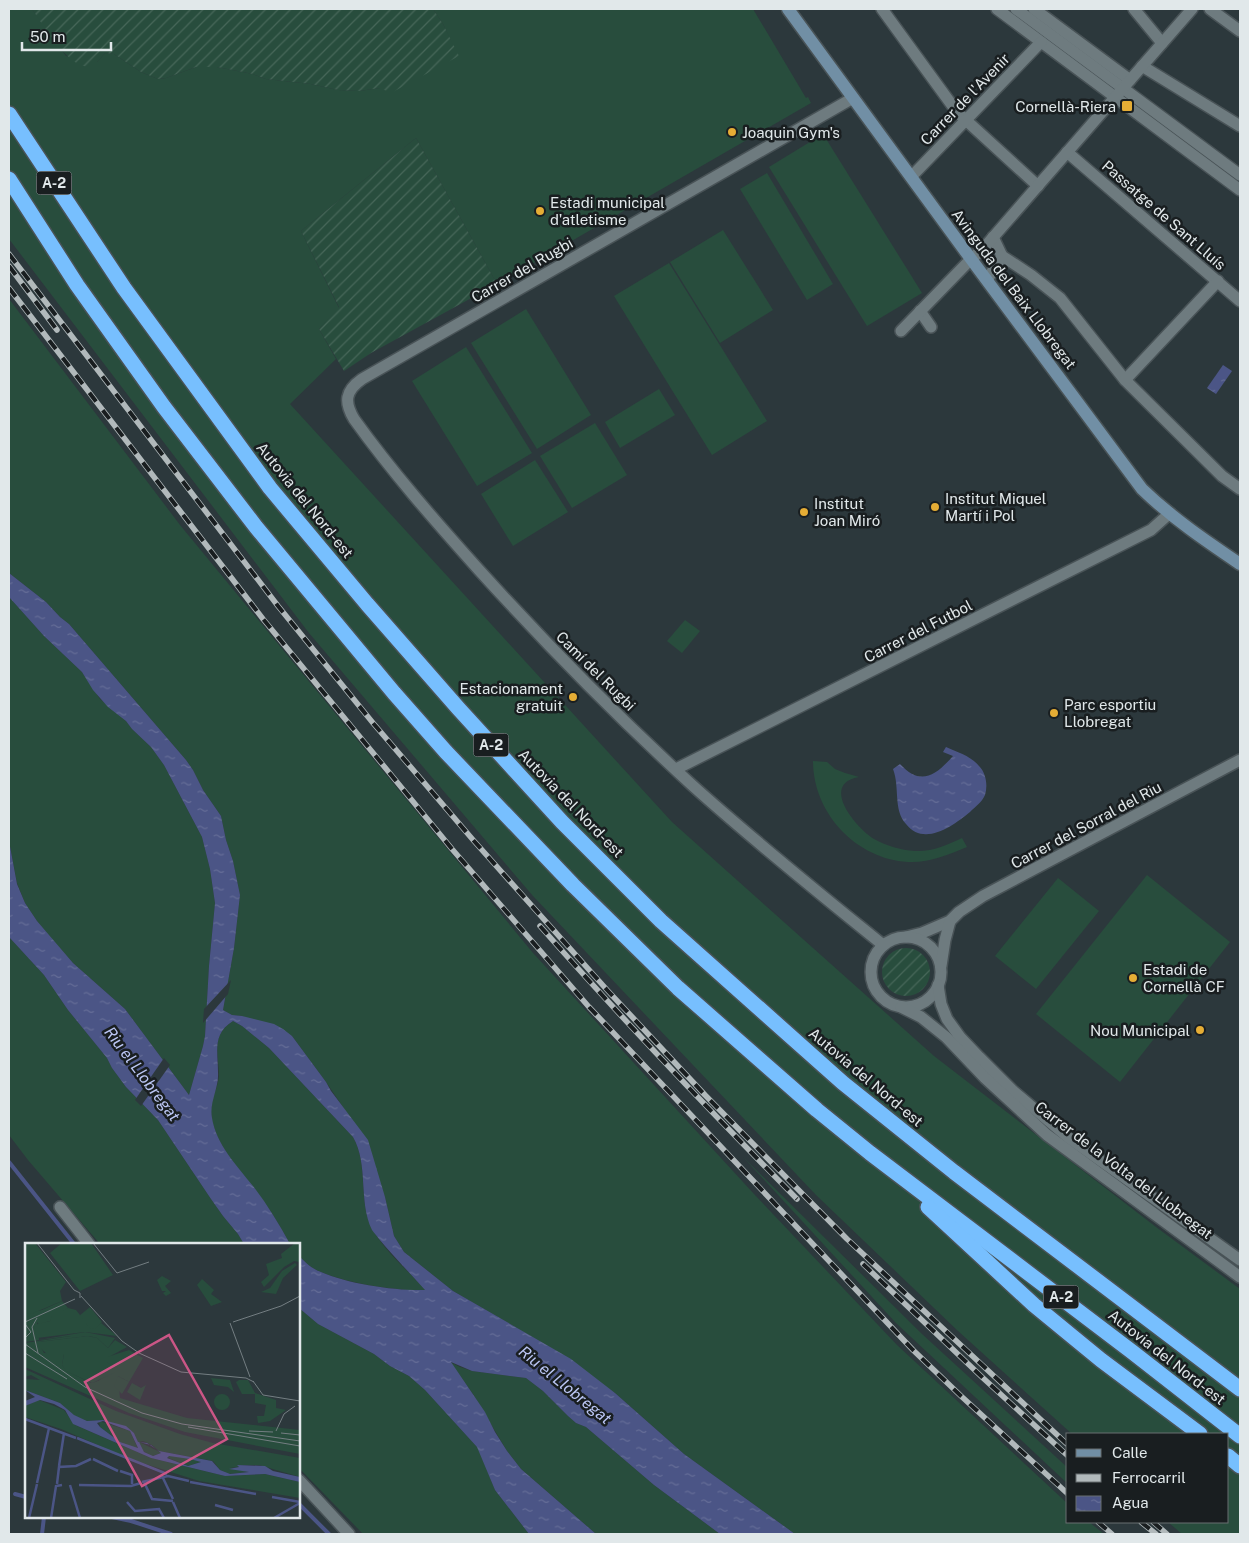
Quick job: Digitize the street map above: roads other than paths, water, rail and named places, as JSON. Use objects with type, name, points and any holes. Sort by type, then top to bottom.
[{"type":"highway","name":"Autovia del Nord-est","points":[[9,114],[124,288],[270,488],[367,604],[562,822],[662,921],[843,1083],[954,1172],[1240,1387]]},
{"type":"highway","name":"Autovia del Nord-est","points":[[9,179],[77,285],[164,406],[256,527],[394,693],[446,752],[560,871],[678,988],[772,1071],[880,1161],[1240,1436]]},
{"type":"highway","points":[[880,1161],[1034,1306],[1199,1433]]},
{"type":"highway","points":[[1229,1457],[1240,1466]]},
{"type":"main road","name":"Avinguda del Baix Llobregat","points":[[792,10],[853,98],[1142,489],[1170,513],[1240,564]]},
{"type":"street","points":[[882,9],[957,112],[1038,186]]},
{"type":"street","points":[[997,9],[1041,42],[1122,88]]},
{"type":"street","points":[[1016,9],[1240,175]]},
{"type":"street","points":[[1034,9],[1240,190]]},
{"type":"street","points":[[1134,9],[1162,43]]},
{"type":"street","points":[[901,331],[982,250],[1192,9]]},
{"type":"street","points":[[1210,9],[1240,32]]},
{"type":"street","name":"Carrer de l'Avenir","points":[[911,177],[1041,42]]},
{"type":"street","points":[[1142,66],[1240,126]]},
{"type":"street","name":"Carrer del Rugbi","points":[[362,379],[853,98]]},
{"type":"street","name":"Passatge de Sant Lluís","points":[[1067,152],[1240,300]]},
{"type":"street","points":[[993,237],[1002,256],[1031,275],[1060,298],[1125,380],[1222,476],[1240,487]]},
{"type":"street","points":[[987,280],[1002,256]]},
{"type":"street","points":[[1125,380],[1218,281]]},
{"type":"street","points":[[920,311],[931,327]]},
{"type":"street","name":"Camí del Rugbi","points":[[362,379],[355,383],[347,401],[348,409],[366,436],[448,535],[542,638],[640,736],[676,769],[780,861],[883,945]]},
{"type":"street","name":"Carrer del Futbol","points":[[676,769],[1151,530],[1170,513]]},
{"type":"street","name":"Carrer del Sorral del Riu","points":[[906,937],[922,933],[950,921],[959,912],[983,896],[1240,760]]},
{"type":"street","points":[[941,968],[938,956],[930,947],[921,940],[906,937],[883,945],[872,962],[871,972],[874,985],[884,1000],[889,1003],[901,1007],[912,1007],[923,1003],[932,996],[938,985],[950,921]]},
{"type":"street","name":"Carrer de la Volta del Llobregat","points":[[938,985],[941,1004],[947,1019],[979,1057],[1012,1090],[1070,1138],[1240,1260]]},
{"type":"street","name":"Carrer de la Volta del Llobregat","points":[[901,1007],[921,1017],[946,1037],[991,1084],[1047,1135],[1240,1277]]},
{"type":"street","points":[[60,1207],[88,1243]]},
{"type":"street","points":[[300,1481],[349,1534]]},
{"type":"water","points":[[1223,365],[1232,371],[1216,394],[1207,388]]},
{"type":"water","name":"Riu el Llobregat","points":[[9,573],[46,602],[69,624],[186,760],[221,816],[240,895],[234,948],[223,1010],[232,1015],[274,1024],[292,1036],[368,1140],[385,1197],[394,1236],[404,1252],[453,1291],[571,1359],[615,1393],[684,1454],[795,1534],[720,1534],[654,1485],[586,1427],[576,1423],[543,1391],[526,1378],[472,1371],[451,1362],[485,1412],[507,1451],[521,1469],[596,1534],[529,1534],[495,1490],[477,1447],[425,1390],[409,1376],[390,1366],[374,1354],[318,1324],[300,1309],[300,1257],[315,1269],[345,1280],[386,1288],[425,1290],[372,1230],[365,1207],[361,1159],[353,1137],[269,1048],[233,1021],[226,1026],[219,1037],[217,1050],[218,1079],[211,1112],[214,1128],[228,1154],[263,1200],[289,1243],[243,1243],[211,1199],[158,1120],[126,1087],[107,1058],[68,1010],[44,975],[9,937],[9,841],[17,884],[25,903],[37,921],[73,963],[125,1009],[189,1095],[205,1036],[215,903],[210,869],[202,837],[164,765],[151,747],[126,721],[108,707],[93,690],[82,672],[44,636],[9,597]]},
{"type":"water","points":[[946,747],[968,757],[981,769],[986,779],[985,795],[970,812],[947,828],[930,834],[921,834],[913,831],[906,824],[899,812],[893,769],[900,764],[915,775],[928,776],[953,756],[943,752]]},
{"type":"waterway","points":[[9,1162],[73,1243]]},
{"type":"waterway","points":[[15,1494],[25,1497]]},
{"type":"waterway","points":[[300,1505],[329,1534]]},
{"type":"waterway","points":[[42,1534],[44,1518]]},
{"type":"waterway","points":[[117,1518],[171,1534]]},
{"type":"railway","points":[[9,254],[278,606],[373,723],[474,841],[608,991],[705,1095],[847,1239],[1066,1443]]},
{"type":"railway","points":[[9,266],[57,330]]},
{"type":"railway","points":[[9,288],[263,619],[452,849],[589,1007],[913,1350],[1066,1492]]},
{"type":"railway","points":[[540,926],[731,1132],[797,1199]]},
{"type":"railway","points":[[863,1264],[1066,1454]]},
{"type":"railway","points":[[1099,1523],[1112,1534]]},
{"type":"railway","points":[[1142,1523],[1156,1534]]},
{"type":"railway","points":[[1154,1523],[1167,1534]]},
{"type":"place","name":"Cornellà-Riera","points":[[1127,106]]},
{"type":"place","name":"Joaquin Gym's","points":[[732,132]]},
{"type":"place","name":"Estadi municipal d'atletisme","points":[[540,211]]},
{"type":"place","name":"Institut Miquel Martí i Pol","points":[[935,507]]},
{"type":"place","name":"Institut Joan Miró","points":[[804,512]]},
{"type":"place","name":"Estacionament gratuit","points":[[573,697]]},
{"type":"place","name":"Parc esportiu Llobregat","points":[[1054,713]]},
{"type":"place","name":"Estadi de Cornellà CF","points":[[1133,978]]},
{"type":"place","name":"Nou Municipal","points":[[1200,1030]]}]
